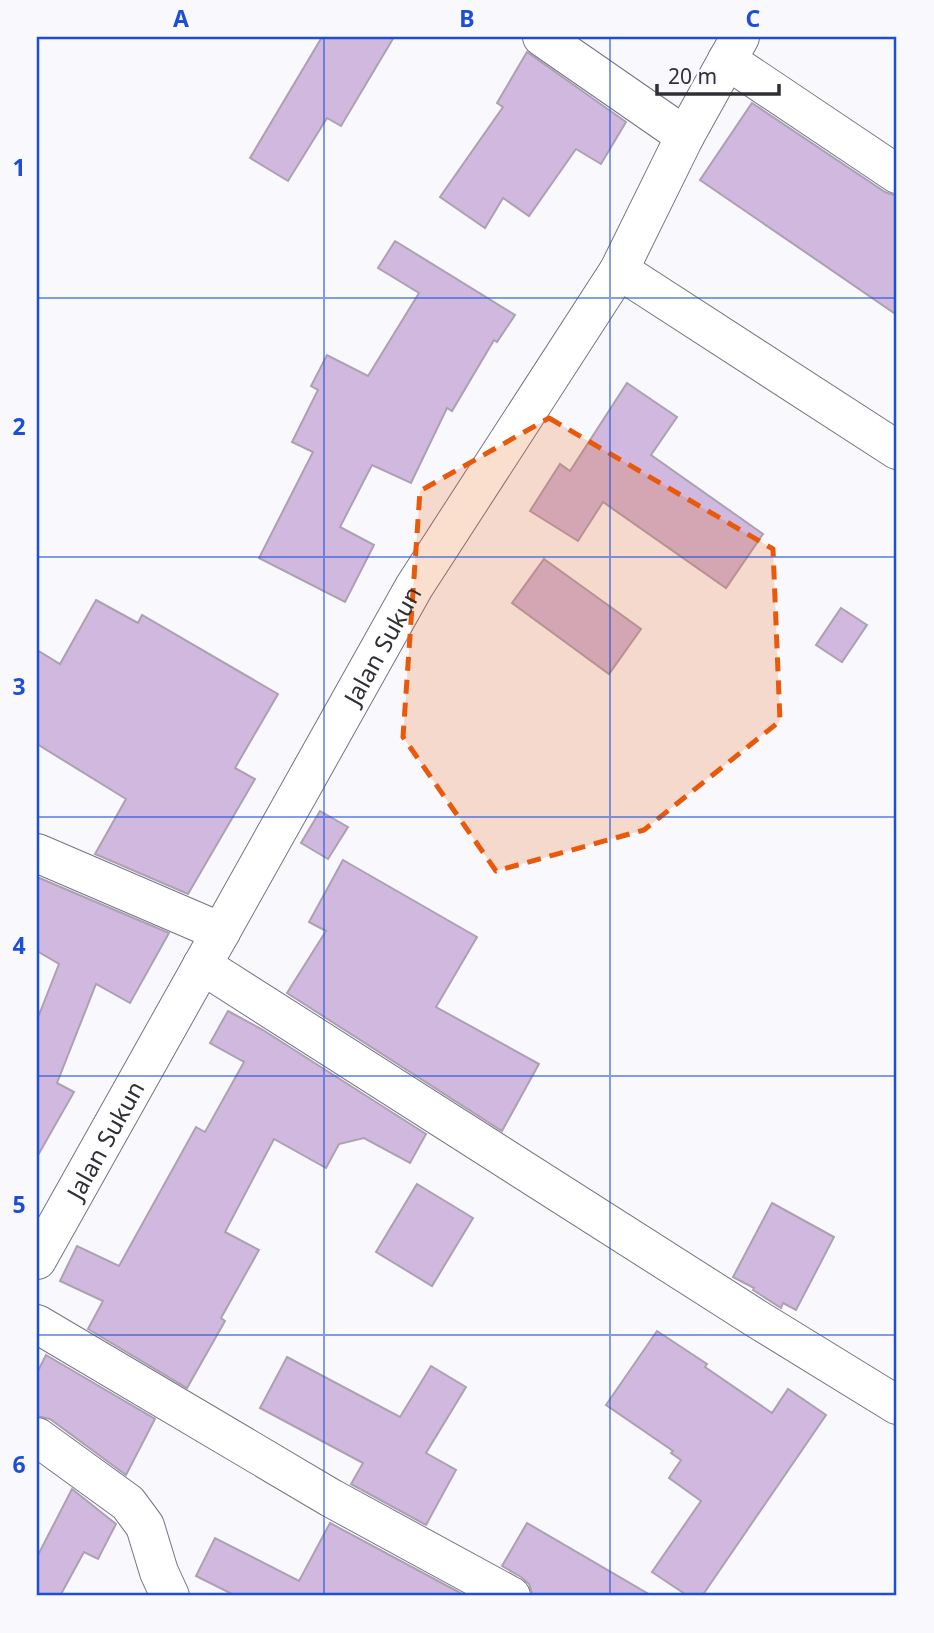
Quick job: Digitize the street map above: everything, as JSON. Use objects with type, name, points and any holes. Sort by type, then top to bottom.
[{"type":"street","points":[[542,37],[685,136]]},
{"type":"street","points":[[734,48],[897,174]]},
{"type":"street","name":"Jalan Sukun","points":[[38,1255],[414,587],[618,270],[685,136],[734,48]]},
{"type":"street","points":[[618,270],[897,450]]},
{"type":"street","points":[[37,853],[221,932]]},
{"type":"street","points":[[202,965],[757,1320],[897,1405]]},
{"type":"street","points":[[37,1324],[331,1498],[512,1596]]},
{"type":"street","points":[[37,1437],[128,1503],[145,1526],[159,1572],[170,1596]]},
{"type":"highlighted area","points":[[549,418],[773,549],[780,721],[644,830],[496,871],[403,737],[420,491]]},
{"type":"building","points":[[322,37],[394,37],[341,126],[327,118],[288,181],[250,158]]},
{"type":"building","points":[[527,52],[626,122],[601,164],[576,149],[529,216],[503,198],[485,228],[440,197],[503,107],[497,103]]},
{"type":"building","points":[[752,103],[885,192],[897,196],[897,315],[700,180]]},
{"type":"building","points":[[395,241],[515,315],[497,342],[494,340],[452,411],[447,408],[411,483],[372,465],[340,527],[374,545],[345,602],[259,558],[313,452],[292,442],[318,390],[311,386],[327,355],[368,376],[419,293],[378,268]]},
{"type":"building","points":[[627,383],[677,417],[651,455],[763,534],[726,588],[603,502],[578,541],[530,511],[560,464],[570,471]]},
{"type":"building","points":[[544,559],[641,629],[609,674],[512,603]]},
{"type":"building","points":[[96,600],[138,623],[142,615],[278,694],[235,768],[255,779],[188,894],[95,854],[126,799],[37,744],[37,650],[60,664]]},
{"type":"building","points":[[841,608],[867,625],[842,662],[816,645]]},
{"type":"building","points":[[320,811],[348,827],[328,859],[301,843]]},
{"type":"building","points":[[343,860],[477,937],[436,1007],[539,1064],[502,1131],[287,993],[326,931],[309,922]]},
{"type":"building","points":[[37,877],[169,933],[130,1003],[96,984],[57,1083],[74,1092],[37,1157],[37,1020],[59,964],[37,951]]},
{"type":"building","points":[[228,1011],[263,1030],[426,1134],[410,1163],[364,1138],[339,1144],[326,1168],[274,1139],[225,1232],[259,1250],[221,1318],[225,1321],[187,1388],[88,1329],[103,1301],[60,1281],[77,1246],[119,1266],[196,1127],[205,1132],[244,1062],[210,1043]]},
{"type":"building","points":[[417,1184],[473,1218],[432,1286],[376,1252]]},
{"type":"building","points":[[772,1203],[834,1237],[796,1310],[783,1303],[781,1308],[753,1290],[754,1288],[733,1277]]},
{"type":"building","points":[[657,1331],[707,1364],[705,1367],[772,1413],[788,1389],[826,1415],[702,1596],[688,1596],[652,1572],[701,1501],[669,1478],[681,1460],[671,1453],[673,1451],[606,1405]]},
{"type":"building","points":[[46,1355],[155,1419],[126,1475],[50,1419],[37,1416],[37,1373]]},
{"type":"building","points":[[287,1357],[400,1417],[431,1366],[466,1387],[426,1453],[456,1470],[426,1525],[351,1484],[363,1463],[260,1408]]},
{"type":"building","points":[[72,1489],[116,1524],[98,1559],[84,1552],[60,1596],[37,1596],[37,1557]]},
{"type":"building","points":[[330,1523],[466,1596],[236,1596],[196,1576],[215,1538],[299,1581]]},
{"type":"building","points":[[527,1523],[652,1596],[533,1596],[529,1584],[502,1566]]}]
